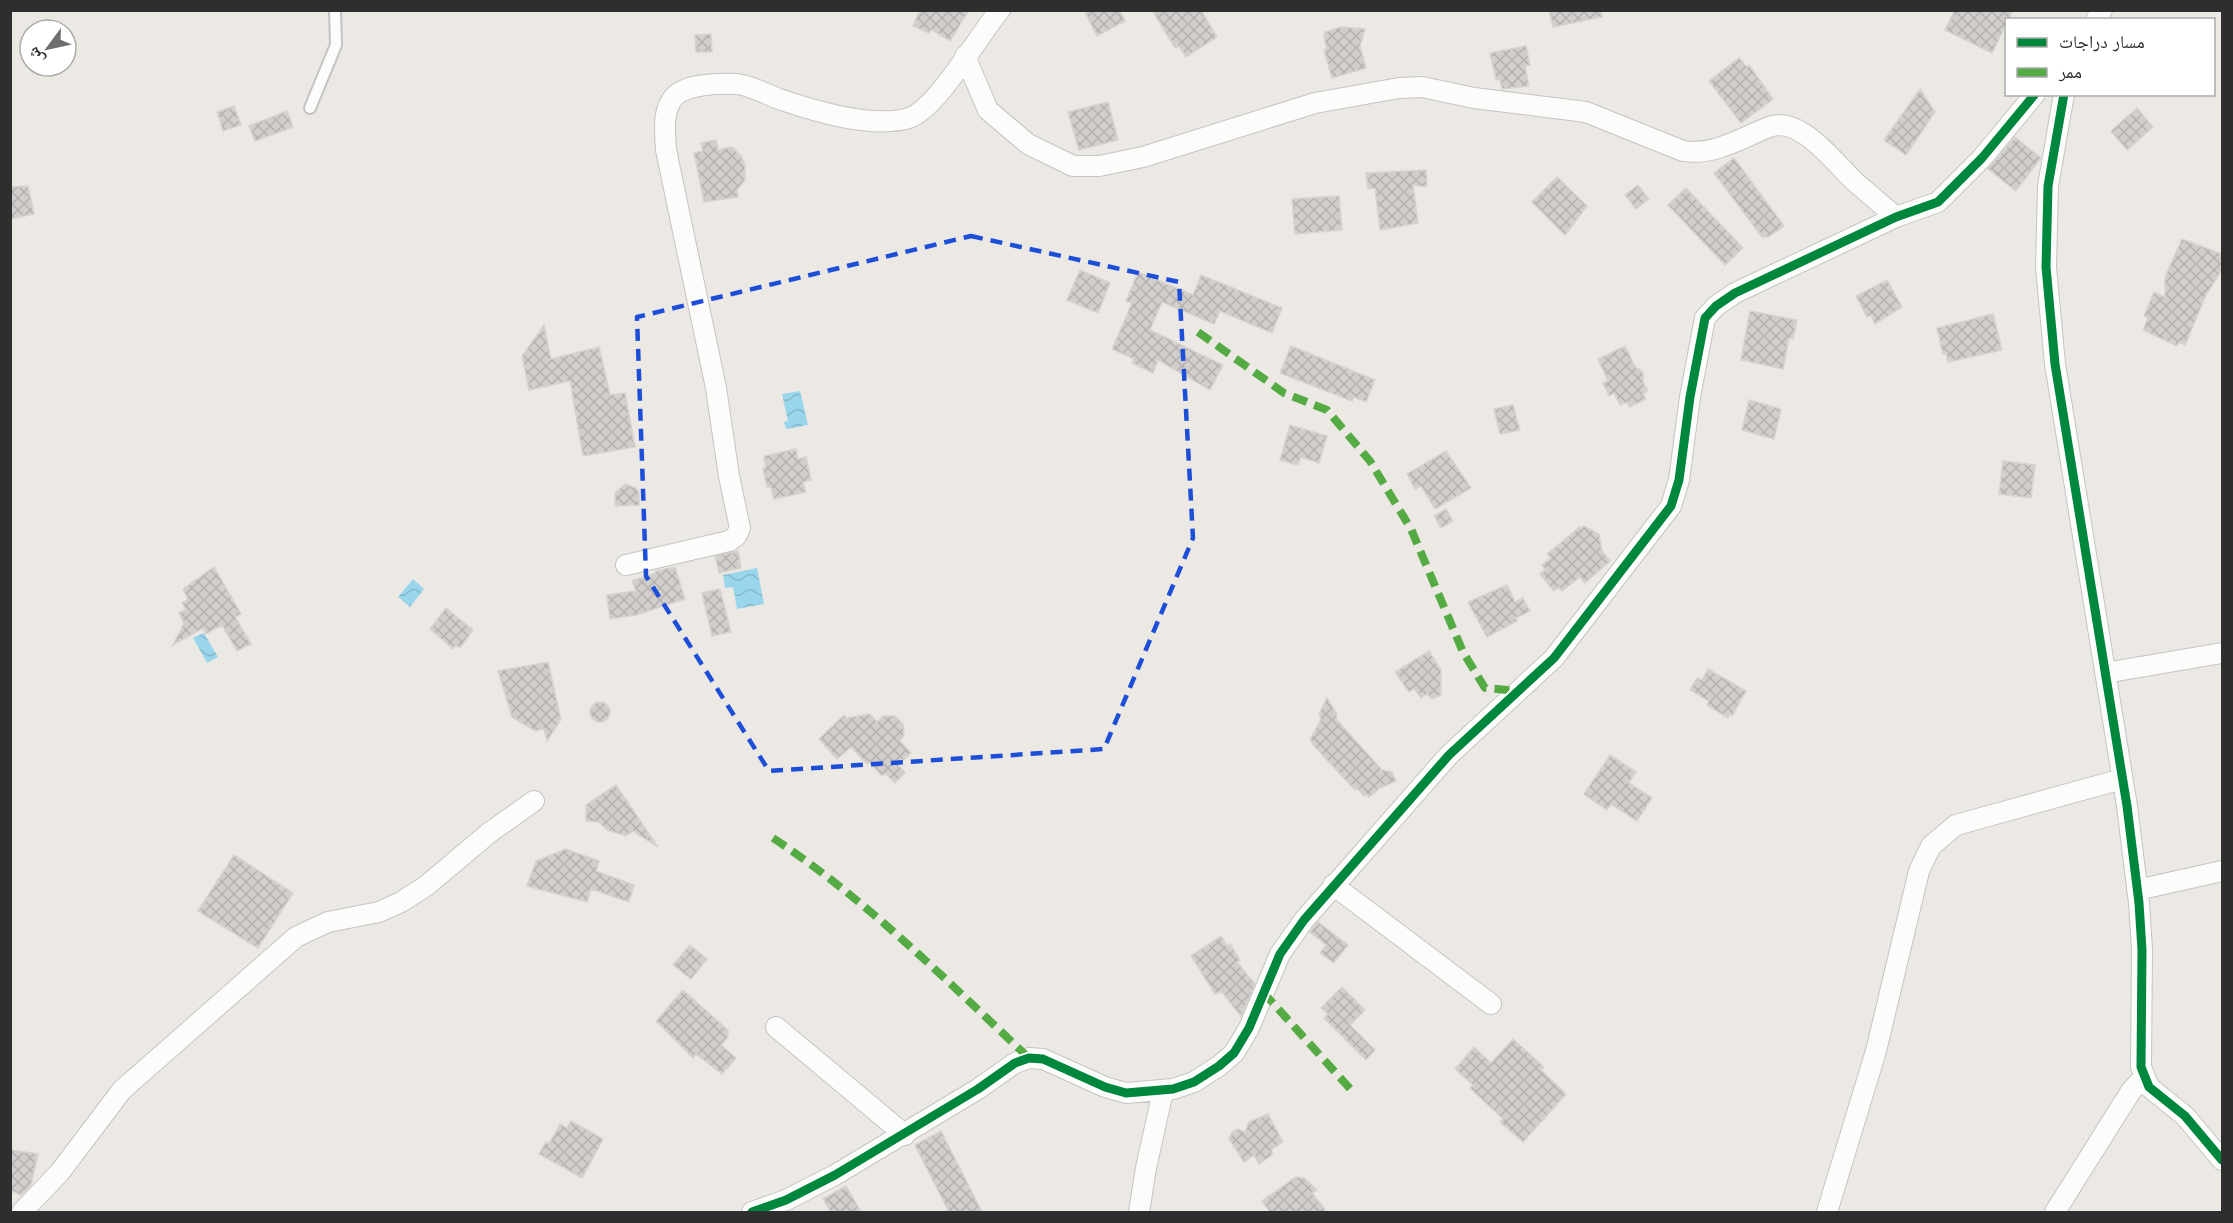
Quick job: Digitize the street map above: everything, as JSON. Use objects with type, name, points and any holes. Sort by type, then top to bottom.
[{"type":"street","points":[[626,565],[729,541],[736,537],[740,528],[729,476],[716,388],[666,150],[665,124],[668,108],[675,95],[687,89],[737,84],[820,111],[854,119],[891,121],[910,117],[930,104],[1000,10]]},
{"type":"street","points":[[965,56],[988,110],[1028,144],[1073,166],[1099,166],[1143,157],[1315,103],[1399,88],[1422,87],[1473,99],[1586,112],[1683,151],[1696,153],[1748,138],[1772,126],[1786,127],[1805,135],[1830,154],[1852,179],[1896,217]]},
{"type":"street","points":[[752,1212],[786,1200],[905,1135],[1015,1063],[1029,1058],[1054,1062],[1106,1087],[1126,1093],[1163,1091],[1194,1082],[1234,1053],[1249,1028],[1280,954],[1334,885],[1449,755],[1554,658],[1658,526],[1671,506],[1679,480],[1690,397],[1705,318],[1716,306],[1735,293],[1896,217],[1938,202],[1975,165],[2033,96]]},
{"type":"street","points":[[2064,96],[2048,186],[2046,267],[2055,364],[2122,779],[2137,890],[2142,950],[2143,1078],[2149,1087],[2185,1116],[2223,1160]]},
{"type":"street","points":[[2105,674],[2223,653]]},
{"type":"street","points":[[1827,1212],[1876,1051],[1919,871],[1931,846],[1956,825],[2122,779]]},
{"type":"street","points":[[22,1212],[60,1172],[122,1090],[268,959],[313,927],[379,912],[401,902],[448,870],[489,833],[534,801]]},
{"type":"street","points":[[2137,890],[2223,871]]},
{"type":"street","points":[[1334,885],[1491,1004]]},
{"type":"street","points":[[776,1027],[905,1135]]},
{"type":"street","points":[[2055,1212],[2131,1091],[2143,1078]]},
{"type":"street","points":[[1139,1212],[1163,1091]]},
{"type":"lane","points":[[310,108],[336,45],[335,10]]},
{"type":"highlighted area","points":[[971,236],[1179,282],[1193,538],[1104,749],[769,771],[646,576],[637,317]]},
{"type":"water","points":[[800,391],[808,425],[786,429],[784,422],[788,421],[782,394]]},
{"type":"water","points":[[757,568],[764,604],[737,609],[733,587],[725,588],[723,575]]},
{"type":"water","points":[[413,579],[424,589],[410,607],[398,597]]},
{"type":"water","points":[[204,633],[218,657],[207,663],[193,638]]},
{"type":"building","points":[[920,10],[969,10],[950,41],[931,29],[929,33],[913,26]]},
{"type":"building","points":[[1084,10],[1119,10],[1125,21],[1097,36]]},
{"type":"building","points":[[1152,10],[1201,10],[1217,37],[1186,57],[1179,46],[1175,48]]},
{"type":"building","points":[[1549,10],[1601,10],[1602,17],[1553,27]]},
{"type":"building","points":[[1955,10],[2013,10],[2009,18],[2005,18],[2005,26],[1992,53],[1945,30]]},
{"type":"building","points":[[1341,27],[1365,29],[1360,46],[1366,68],[1332,78],[1324,50],[1327,49],[1324,37],[1325,32]]},
{"type":"building","points":[[711,34],[712,52],[696,52],[695,35]]},
{"type":"building","points":[[1526,46],[1530,65],[1525,66],[1529,86],[1502,89],[1500,79],[1496,80],[1490,53]]},
{"type":"building","points":[[1739,58],[1747,67],[1749,65],[1773,99],[1741,123],[1709,81]]},
{"type":"building","points":[[1920,89],[1935,112],[1906,155],[1884,140]]},
{"type":"building","points":[[1108,102],[1118,140],[1079,150],[1068,112]]},
{"type":"building","points":[[234,106],[241,125],[223,131],[217,112]]},
{"type":"building","points":[[2137,108],[2153,127],[2127,150],[2111,131]]},
{"type":"building","points":[[287,111],[293,127],[255,141],[249,126]]},
{"type":"building","points":[[2015,137],[2041,158],[2016,191],[1988,169]]},
{"type":"building","points":[[716,140],[718,150],[732,147],[741,156],[745,165],[745,180],[737,190],[738,197],[704,202],[694,153],[703,151],[701,143]]},
{"type":"building","points":[[1734,158],[1784,226],[1768,237],[1762,237],[1714,173]]},
{"type":"building","points":[[1426,170],[1427,187],[1413,185],[1418,223],[1380,230],[1375,188],[1368,189],[1366,173]]},
{"type":"building","points":[[1557,177],[1587,206],[1565,235],[1532,202]]},
{"type":"building","points":[[1638,185],[1649,199],[1636,209],[1625,195]]},
{"type":"building","points":[[28,186],[34,214],[10,219],[10,187]]},
{"type":"building","points":[[1686,188],[1743,248],[1725,265],[1668,205]]},
{"type":"building","points":[[1339,196],[1342,230],[1295,234],[1292,199]]},
{"type":"building","points":[[2182,239],[2222,254],[2223,268],[2206,295],[2185,345],[2179,342],[2177,346],[2143,330],[2148,318],[2144,316],[2154,292],[2165,297],[2165,277]]},
{"type":"building","points":[[1080,270],[1110,283],[1098,313],[1067,300]]},
{"type":"building","points":[[1138,272],[1193,295],[1201,275],[1282,308],[1272,333],[1220,311],[1214,324],[1162,302],[1150,330],[1223,365],[1210,390],[1158,360],[1153,373],[1132,363],[1134,359],[1112,349],[1132,303],[1126,301]]},
{"type":"building","points":[[1887,280],[1902,307],[1875,324],[1871,315],[1867,317],[1856,296]]},
{"type":"building","points":[[1750,311],[1797,320],[1793,339],[1789,338],[1783,369],[1741,360]]},
{"type":"building","points":[[1993,314],[2002,350],[1948,362],[1946,353],[1943,354],[1937,328]]},
{"type":"building","points":[[544,325],[551,359],[599,347],[610,395],[625,393],[635,447],[583,456],[570,381],[529,390],[522,356]]},
{"type":"building","points":[[1291,346],[1375,380],[1366,402],[1354,397],[1352,401],[1280,373]]},
{"type":"building","points":[[1625,346],[1635,367],[1643,372],[1643,382],[1648,391],[1643,394],[1646,399],[1630,407],[1627,402],[1620,405],[1614,393],[1609,396],[1603,383],[1608,381],[1598,359]]},
{"type":"building","points":[[1749,400],[1781,409],[1774,439],[1742,430]]},
{"type":"building","points":[[1513,405],[1520,430],[1500,434],[1494,409]]},
{"type":"building","points":[[1290,425],[1327,436],[1319,463],[1301,457],[1298,465],[1280,460]]},
{"type":"building","points":[[796,449],[798,459],[806,457],[811,480],[803,482],[806,492],[774,499],[771,487],[767,487],[763,468],[766,467],[764,456]]},
{"type":"building","points":[[1446,451],[1471,488],[1435,509],[1421,486],[1415,489],[1407,474]]},
{"type":"building","points":[[2003,461],[2035,465],[2031,498],[1999,494]]},
{"type":"building","points":[[625,484],[636,488],[639,493],[639,505],[615,506],[615,493]]},
{"type":"building","points":[[1446,509],[1453,521],[1441,528],[1434,516]]},
{"type":"building","points":[[1584,526],[1599,534],[1602,551],[1610,561],[1585,583],[1580,577],[1562,591],[1559,587],[1554,591],[1540,574],[1545,570],[1542,565],[1551,558],[1547,554]]},
{"type":"building","points":[[738,551],[741,568],[719,573],[715,556]]},
{"type":"building","points":[[214,567],[241,614],[235,617],[251,644],[237,651],[222,625],[206,634],[203,628],[173,645],[184,623],[179,613],[186,609],[182,603],[188,599],[183,589]]},
{"type":"building","points":[[675,567],[685,599],[636,615],[610,619],[607,595],[636,591],[632,581],[656,573],[655,571]]},
{"type":"building","points":[[1507,585],[1515,602],[1523,598],[1530,611],[1516,618],[1517,621],[1487,637],[1468,602]]},
{"type":"building","points":[[720,589],[731,632],[712,636],[702,593]]},
{"type":"building","points":[[446,608],[473,630],[460,648],[456,645],[453,649],[430,629]]},
{"type":"building","points":[[1429,651],[1441,670],[1441,695],[1432,699],[1427,694],[1421,698],[1414,688],[1409,692],[1395,672]]},
{"type":"building","points":[[548,662],[561,719],[547,741],[544,729],[535,731],[512,717],[498,671]]},
{"type":"building","points":[[1708,669],[1746,691],[1732,716],[1729,715],[1728,718],[1707,705],[1709,701],[1690,690],[1697,678],[1702,680]]},
{"type":"building","points":[[1327,698],[1337,714],[1336,719],[1382,770],[1392,772],[1396,781],[1380,788],[1369,797],[1366,794],[1364,796],[1357,788],[1355,790],[1314,746],[1310,739],[1321,720],[1319,714]]},
{"type":"building","points":[[600,702],[607,705],[610,712],[607,719],[600,722],[593,719],[590,712],[593,705]]},
{"type":"building","points":[[870,714],[877,722],[883,716],[895,716],[903,724],[904,735],[900,741],[911,753],[898,765],[905,773],[895,783],[885,773],[882,776],[869,762],[867,764],[851,747],[837,759],[819,739],[844,715],[847,718]]},
{"type":"building","points":[[1610,755],[1636,772],[1629,783],[1652,798],[1637,821],[1611,804],[1607,810],[1584,794]]},
{"type":"building","points":[[616,785],[658,847],[633,831],[626,836],[607,830],[599,822],[586,821],[586,805]]},
{"type":"building","points":[[566,849],[599,861],[596,871],[634,885],[629,902],[591,889],[587,902],[527,886],[536,861]]},
{"type":"building","points":[[234,855],[293,893],[258,948],[198,911]]},
{"type":"building","points":[[1318,922],[1348,945],[1334,963],[1320,953],[1326,945],[1310,932]]},
{"type":"building","points":[[1221,936],[1227,946],[1230,944],[1240,960],[1237,962],[1255,984],[1241,1016],[1221,991],[1215,994],[1191,956]]},
{"type":"building","points":[[690,945],[707,959],[691,979],[673,965]]},
{"type":"building","points":[[1342,987],[1365,1010],[1350,1025],[1375,1050],[1366,1060],[1324,1018],[1328,1014],[1321,1008]]},
{"type":"building","points":[[683,990],[728,1030],[728,1037],[721,1045],[736,1058],[722,1074],[696,1054],[693,1058],[656,1021]]},
{"type":"building","points":[[1513,1039],[1544,1067],[1541,1070],[1566,1094],[1523,1142],[1500,1122],[1503,1119],[1470,1088],[1473,1085],[1455,1069],[1474,1047],[1491,1063]]},
{"type":"building","points":[[1268,1114],[1283,1142],[1272,1149],[1272,1155],[1259,1164],[1254,1155],[1244,1162],[1229,1139],[1232,1132],[1238,1129],[1245,1132],[1249,1122]]},
{"type":"building","points":[[571,1121],[603,1139],[582,1178],[539,1154],[546,1142],[549,1144],[560,1124],[567,1128]]},
{"type":"building","points":[[941,1131],[982,1212],[949,1212],[915,1145]]},
{"type":"building","points":[[10,1150],[38,1154],[31,1185],[21,1195],[10,1190]]},
{"type":"building","points":[[1296,1177],[1304,1178],[1317,1190],[1312,1193],[1327,1212],[1270,1212],[1262,1201]]},
{"type":"building","points":[[846,1186],[861,1212],[831,1212],[823,1199]]},
{"type":"marked path","points":[[1198,332],[1284,393],[1327,410],[1370,461],[1411,529],[1463,652],[1485,688],[1519,691]]},
{"type":"marked path","points":[[773,838],[808,862],[874,915],[1029,1058]]},
{"type":"marked path","points":[[1263,992],[1353,1092]]},
{"type":"cycle path","points":[[752,1212],[786,1200],[835,1175],[978,1089],[1015,1063],[1029,1058],[1043,1059],[1105,1087],[1126,1093],[1173,1089],[1194,1082],[1234,1053],[1249,1028],[1280,954],[1304,920],[1449,755],[1554,658],[1671,506],[1679,480],[1690,397],[1705,318],[1716,306],[1735,293],[1896,217],[1938,202],[1982,158],[2033,96]]},
{"type":"cycle path","points":[[2064,96],[2048,186],[2046,267],[2055,364],[2127,806],[2139,903],[2142,950],[2141,1067],[2149,1087],[2185,1116],[2222,1160]]}]
